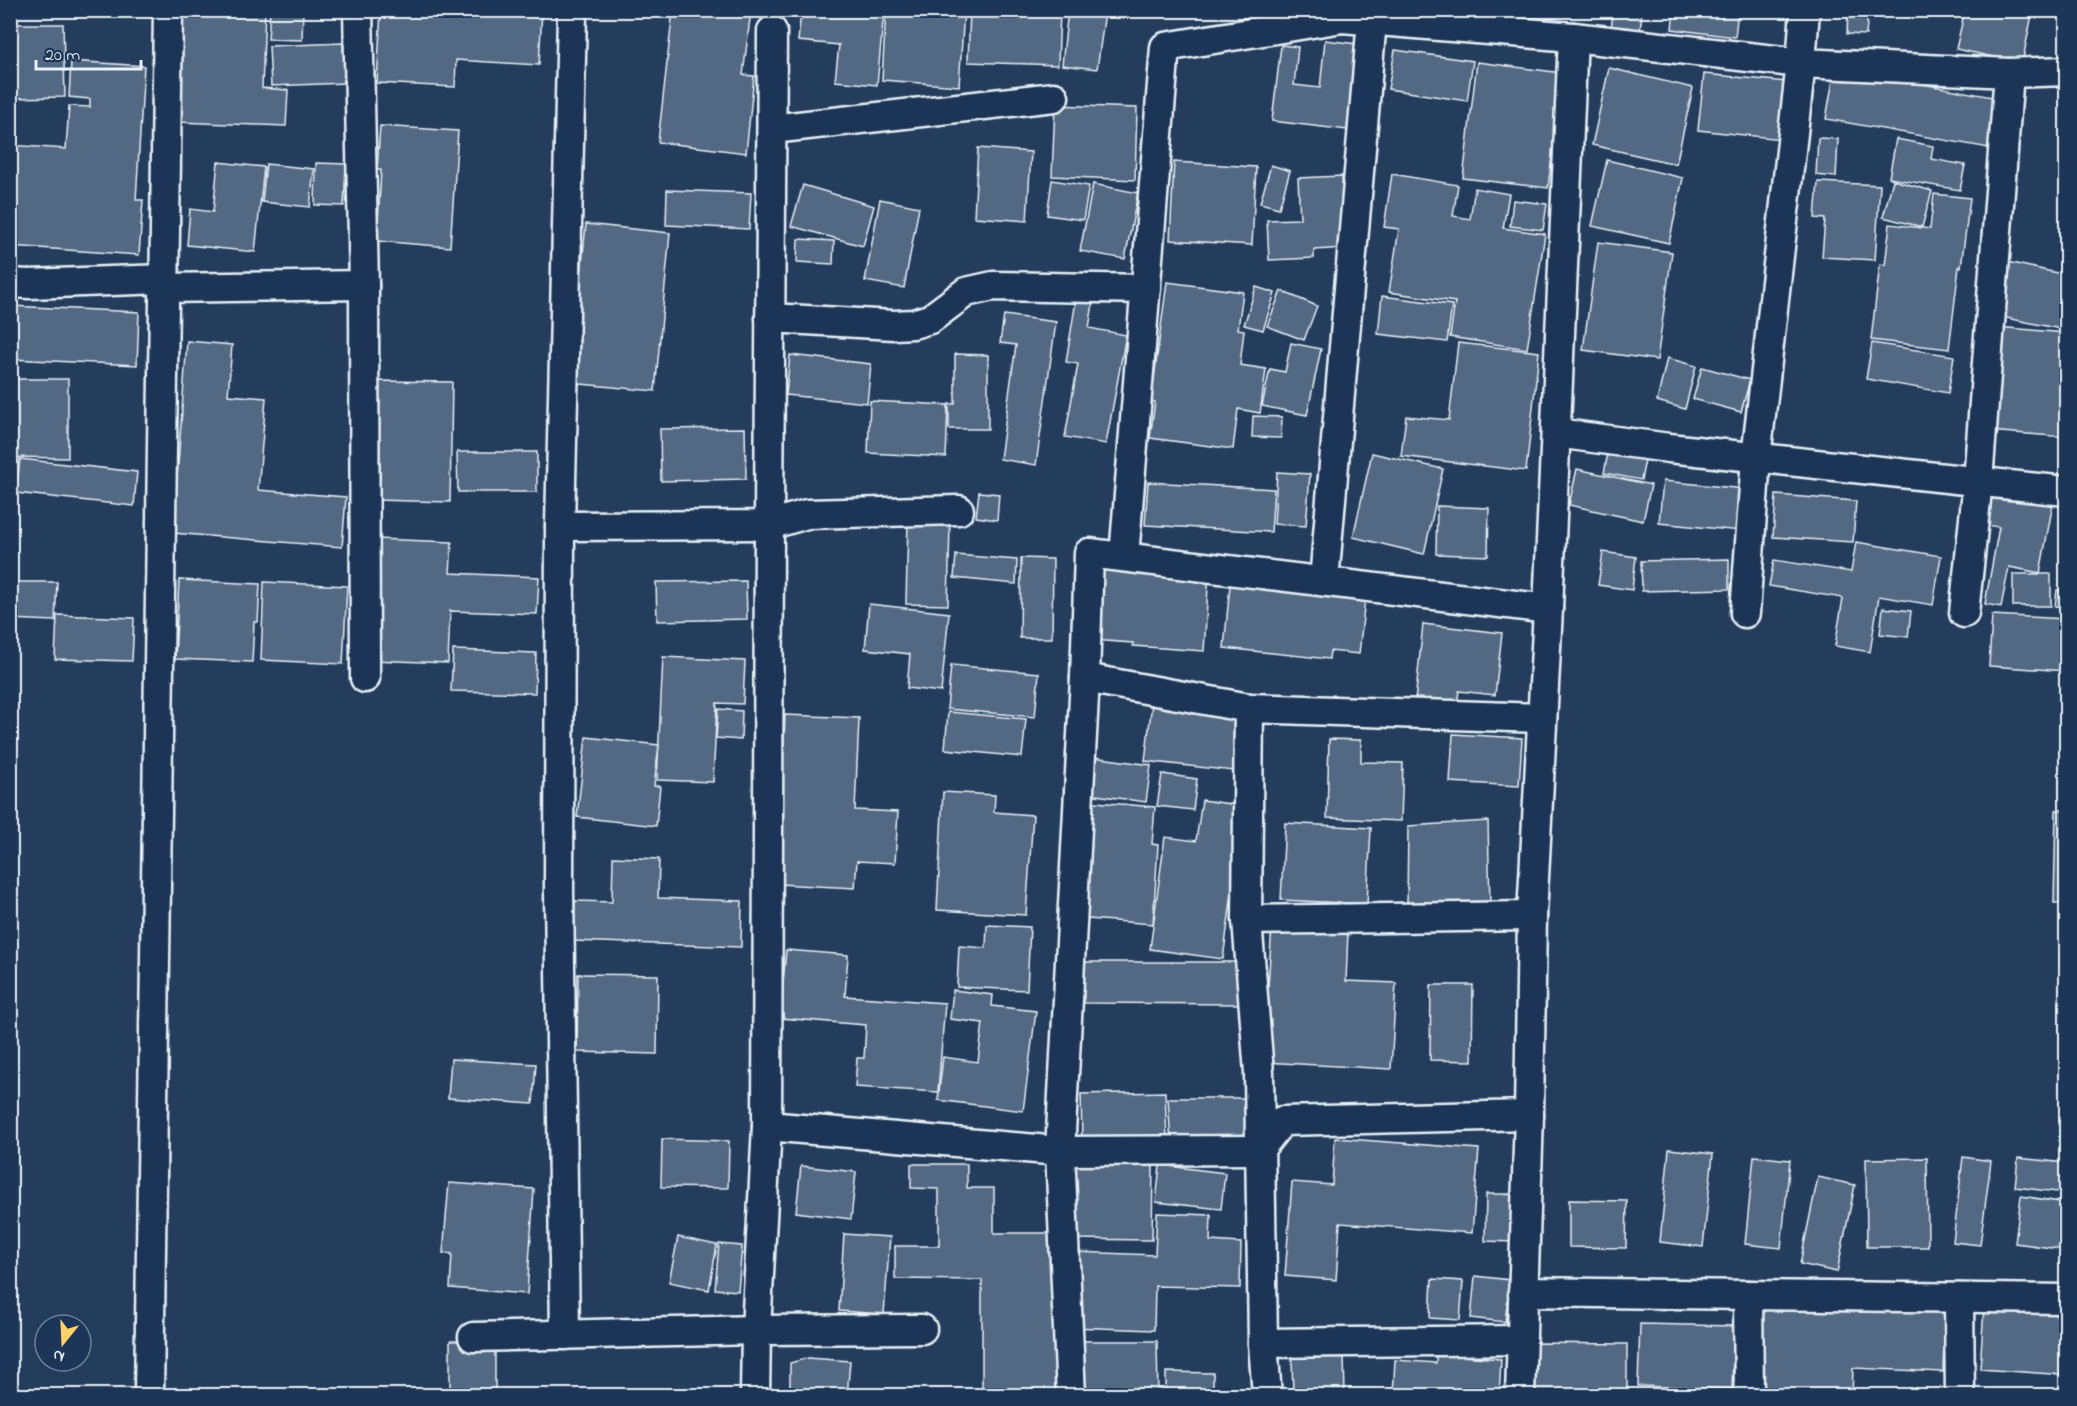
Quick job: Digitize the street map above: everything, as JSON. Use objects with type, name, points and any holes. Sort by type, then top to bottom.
[{"type":"street","points":[[149,1395],[168,10]]},
{"type":"street","points":[[358,10],[364,285],[365,678]]},
{"type":"street","points":[[1745,613],[1756,458],[1805,10]]},
{"type":"street","points":[[566,1335],[559,892],[560,526],[572,14]]},
{"type":"street","points":[[1124,558],[1165,47],[1343,14],[1372,20],[1573,37],[1801,63],[2009,73],[2067,71]]},
{"type":"street","points":[[1324,581],[1372,20]]},
{"type":"street","points":[[755,1395],[756,1330],[767,1126],[772,31]]},
{"type":"street","points":[[1520,1395],[1529,1114],[1532,916],[1573,37]]},
{"type":"street","points":[[1964,613],[1978,481],[2009,73]]},
{"type":"street","points":[[772,129],[1054,97]]},
{"type":"street","points":[[10,283],[364,285]]},
{"type":"street","points":[[770,318],[903,325],[930,319],[966,292],[993,286],[1146,289]]},
{"type":"street","points":[[1556,433],[1756,458],[2067,491]]},
{"type":"street","points":[[560,526],[769,525],[807,514],[959,510]]},
{"type":"street","points":[[1071,1395],[1060,1151],[1085,678],[1089,553],[1548,609]]},
{"type":"street","points":[[1085,678],[1249,708],[1542,718]]},
{"type":"street","points":[[1249,708],[1246,920],[1259,1073],[1263,1343],[1267,1395]]},
{"type":"street","points":[[1246,920],[1532,916]]},
{"type":"street","points":[[1259,1150],[1282,1121],[1529,1114]]},
{"type":"street","points":[[767,1126],[1060,1151],[1259,1150]]},
{"type":"street","points":[[1523,1292],[2067,1299]]},
{"type":"street","points":[[1748,1295],[1749,1395]]},
{"type":"street","points":[[1959,1298],[1960,1395]]},
{"type":"street","points":[[473,1337],[756,1330],[922,1329]]},
{"type":"street","points":[[1263,1343],[1522,1340]]},
{"type":"building","points":[[181,10],[265,10],[262,88],[288,90],[286,126],[177,122]]},
{"type":"building","points":[[270,10],[303,10],[302,40],[268,39]]},
{"type":"building","points":[[381,10],[542,10],[539,65],[456,60],[455,87],[377,83]]},
{"type":"building","points":[[673,10],[751,10],[743,75],[754,76],[746,153],[658,142]]},
{"type":"building","points":[[840,10],[884,10],[877,85],[835,81],[839,45],[798,41],[801,12],[839,16]]},
{"type":"building","points":[[886,10],[964,10],[959,86],[882,80]]},
{"type":"building","points":[[970,10],[1060,10],[1058,65],[968,62]]},
{"type":"building","points":[[1068,10],[1105,12],[1097,69],[1062,65]]},
{"type":"building","points":[[1456,10],[1488,10],[1488,15],[1456,14]]},
{"type":"building","points":[[1613,10],[1642,10],[1640,34],[1611,31]]},
{"type":"building","points":[[1674,10],[1738,10],[1735,37],[1672,29]]},
{"type":"building","points":[[1848,10],[1868,10],[1866,35],[1847,34]]},
{"type":"building","points":[[1965,10],[2033,10],[2022,63],[1956,49]]},
{"type":"building","points":[[10,24],[63,24],[65,97],[10,98]]},
{"type":"building","points":[[1325,40],[1365,45],[1356,131],[1272,121],[1281,45],[1298,47],[1294,85],[1320,88]]},
{"type":"building","points":[[343,43],[345,83],[271,86],[269,46]]},
{"type":"building","points":[[1395,50],[1473,61],[1467,101],[1388,89]]},
{"type":"building","points":[[71,61],[144,66],[136,200],[143,200],[139,255],[10,246],[10,145],[66,149],[69,106],[90,107],[90,99],[69,97]]},
{"type":"building","points":[[1477,62],[1562,73],[1548,188],[1463,178]]},
{"type":"building","points":[[1609,68],[1693,88],[1676,164],[1592,145]]},
{"type":"building","points":[[1835,68],[1998,98],[1989,148],[1826,119]]},
{"type":"building","points":[[1704,74],[1787,82],[1782,139],[1698,130]]},
{"type":"building","points":[[1055,105],[1137,108],[1135,180],[1052,176]]},
{"type":"building","points":[[380,126],[458,131],[450,247],[377,241],[381,170],[377,170]]},
{"type":"building","points":[[1818,138],[1838,139],[1836,177],[1816,175]]},
{"type":"building","points":[[1896,139],[1933,146],[1931,159],[1965,165],[1960,190],[1889,178]]},
{"type":"building","points":[[978,148],[1031,152],[1027,221],[974,217]]},
{"type":"building","points":[[1607,160],[1683,178],[1669,243],[1592,226]]},
{"type":"building","points":[[218,162],[264,167],[255,252],[187,245],[190,209],[213,212]]},
{"type":"building","points":[[1174,162],[1256,167],[1252,245],[1170,240]]},
{"type":"building","points":[[316,163],[346,164],[344,206],[315,205]]},
{"type":"building","points":[[266,164],[314,169],[310,207],[262,202]]},
{"type":"building","points":[[1271,165],[1290,171],[1279,208],[1260,203]]},
{"type":"building","points":[[1392,174],[1458,185],[1453,216],[1470,219],[1475,188],[1509,194],[1503,228],[1545,234],[1527,349],[1450,337],[1455,302],[1389,292],[1399,229],[1384,227]]},
{"type":"building","points":[[1342,176],[1346,248],[1314,250],[1314,258],[1269,260],[1267,220],[1300,219],[1298,178]]},
{"type":"building","points":[[1052,180],[1089,186],[1083,220],[1047,215]]},
{"type":"building","points":[[1893,180],[1932,191],[1922,227],[1883,217]]},
{"type":"building","points":[[1818,182],[1880,185],[1875,260],[1822,257],[1825,219],[1815,218]]},
{"type":"building","points":[[1093,184],[1138,193],[1125,259],[1080,251]]},
{"type":"building","points":[[803,185],[874,206],[863,246],[791,226]]},
{"type":"building","points":[[667,190],[751,193],[749,229],[666,225]]},
{"type":"building","points":[[1934,194],[1970,198],[1949,349],[1871,340],[1880,264],[1885,265],[1890,224],[1930,229]]},
{"type":"building","points":[[880,199],[919,207],[904,288],[865,281]]},
{"type":"building","points":[[1513,200],[1547,204],[1543,230],[1510,226]]},
{"type":"building","points":[[586,224],[670,233],[655,391],[570,383]]},
{"type":"building","points":[[798,239],[834,241],[833,264],[797,262]]},
{"type":"building","points":[[1598,242],[1672,252],[1657,360],[1583,350]]},
{"type":"building","points":[[2003,261],[2066,275],[2066,330],[1992,315]]},
{"type":"building","points":[[1167,282],[1243,292],[1238,329],[1244,330],[1240,365],[1266,369],[1260,413],[1238,409],[1233,449],[1150,438],[1155,402],[1151,401]]},
{"type":"building","points":[[1256,287],[1275,293],[1263,330],[1244,325]]},
{"type":"building","points":[[1078,288],[1095,291],[1089,328],[1126,335],[1106,444],[1065,437],[1078,364],[1066,362]]},
{"type":"building","points":[[1281,291],[1317,306],[1304,340],[1267,326]]},
{"type":"building","points":[[1382,296],[1452,305],[1447,342],[1378,334]]},
{"type":"building","points":[[10,306],[139,312],[137,365],[10,359]]},
{"type":"building","points":[[1004,315],[1056,322],[1036,465],[1000,459],[1016,345],[1000,343]]},
{"type":"building","points":[[1996,327],[2066,333],[2066,437],[1988,431]]},
{"type":"building","points":[[187,341],[232,345],[228,395],[266,398],[258,490],[346,497],[342,547],[173,533]]},
{"type":"building","points":[[1291,343],[1321,349],[1307,415],[1262,406],[1270,369],[1285,372]]},
{"type":"building","points":[[1458,343],[1539,352],[1526,471],[1401,456],[1406,416],[1449,420]]},
{"type":"building","points":[[1872,343],[1954,356],[1948,393],[1866,379]]},
{"type":"building","points":[[955,354],[988,355],[988,429],[949,429],[949,404],[955,404]]},
{"type":"building","points":[[790,355],[871,364],[867,403],[786,395]]},
{"type":"building","points":[[1667,358],[1696,366],[1685,409],[1657,401]]},
{"type":"building","points":[[1702,367],[1750,380],[1741,412],[1693,399]]},
{"type":"building","points":[[10,379],[68,379],[68,458],[10,457]]},
{"type":"building","points":[[378,381],[452,382],[450,502],[375,500]]},
{"type":"building","points":[[870,401],[948,405],[946,457],[868,453]]},
{"type":"building","points":[[1253,416],[1282,417],[1281,438],[1252,437]]},
{"type":"building","points":[[745,428],[746,479],[661,481],[660,429]]},
{"type":"building","points":[[1609,448],[1646,455],[1641,480],[1604,473]]},
{"type":"building","points":[[457,452],[537,452],[537,492],[458,492]]},
{"type":"building","points":[[1372,453],[1443,469],[1424,554],[1353,537]]},
{"type":"building","points":[[20,459],[137,472],[134,506],[16,493]]},
{"type":"building","points":[[1577,469],[1651,485],[1643,521],[1569,505]]},
{"type":"building","points":[[1277,472],[1310,474],[1306,526],[1274,524]]},
{"type":"building","points":[[1663,481],[1745,489],[1741,531],[1659,523]]},
{"type":"building","points":[[1148,482],[1274,489],[1271,532],[1145,525]]},
{"type":"building","points":[[1994,487],[2054,498],[2040,573],[2009,567],[2001,607],[1985,604],[1999,527],[1986,525]]},
{"type":"building","points":[[979,492],[999,494],[997,520],[976,517]]},
{"type":"building","points":[[1776,495],[1856,501],[1853,542],[1773,537]]},
{"type":"building","points":[[1437,506],[1489,508],[1488,556],[1436,554]]},
{"type":"building","points":[[908,521],[950,523],[948,605],[906,604]]},
{"type":"building","points":[[376,539],[452,542],[450,573],[539,577],[537,614],[450,611],[448,663],[371,660]]},
{"type":"building","points":[[1856,542],[1941,556],[1933,605],[1879,596],[1870,652],[1835,646],[1843,598],[1769,586],[1774,560],[1851,572]]},
{"type":"building","points":[[1603,552],[1636,557],[1632,590],[1598,585]]},
{"type":"building","points":[[956,555],[1017,560],[1016,584],[954,578]]},
{"type":"building","points":[[1021,558],[1053,559],[1052,638],[1020,638]]},
{"type":"building","points":[[1729,559],[1729,589],[1642,591],[1641,561]]},
{"type":"building","points":[[1097,563],[1209,571],[1204,651],[1133,646],[1133,643],[1092,640]]},
{"type":"building","points":[[2013,574],[2051,574],[2051,606],[2013,606]]},
{"type":"building","points":[[1231,575],[1366,589],[1359,654],[1330,651],[1329,659],[1224,648]]},
{"type":"building","points":[[179,580],[260,584],[258,622],[254,622],[252,662],[175,659]]},
{"type":"building","points":[[746,581],[747,619],[657,621],[656,582]]},
{"type":"building","points":[[10,582],[57,582],[55,621],[10,619]]},
{"type":"building","points":[[264,582],[347,586],[343,664],[261,660]]},
{"type":"building","points":[[2057,590],[2066,590],[2066,607],[2055,606]]},
{"type":"building","points":[[869,604],[949,613],[941,692],[907,688],[910,654],[865,649]]},
{"type":"building","points":[[1883,608],[1911,611],[1908,637],[1880,634]]},
{"type":"building","points":[[57,615],[134,618],[132,661],[55,659]]},
{"type":"building","points":[[1992,615],[2066,619],[2066,671],[1989,666]]},
{"type":"building","points":[[1423,624],[1502,633],[1495,695],[1459,691],[1457,706],[1415,702]]},
{"type":"building","points":[[453,650],[536,653],[535,693],[451,691]]},
{"type":"building","points":[[663,657],[745,661],[743,704],[717,703],[713,782],[657,780]]},
{"type":"building","points":[[951,665],[1039,673],[1035,717],[947,709]]},
{"type":"building","points":[[1152,703],[1241,713],[1234,771],[1145,761]]},
{"type":"building","points":[[718,709],[742,711],[741,740],[716,738]]},
{"type":"building","points":[[948,712],[1026,719],[1022,757],[945,749]]},
{"type":"building","points":[[785,715],[859,718],[855,810],[898,812],[895,863],[857,861],[855,888],[778,884]]},
{"type":"building","points":[[1453,734],[1522,738],[1519,786],[1450,782]]},
{"type":"building","points":[[586,737],[659,745],[654,786],[660,786],[656,826],[577,817]]},
{"type":"building","points":[[1329,739],[1361,740],[1361,762],[1403,763],[1401,821],[1327,818]]},
{"type":"building","points":[[1093,757],[1151,765],[1146,802],[1089,794]]},
{"type":"building","points":[[1162,774],[1197,779],[1193,810],[1157,806]]},
{"type":"building","points":[[943,792],[995,795],[994,812],[1033,815],[1026,915],[937,910]]},
{"type":"building","points":[[1202,800],[1244,806],[1223,959],[1150,949],[1165,837],[1196,841]]},
{"type":"building","points":[[1083,801],[1155,807],[1152,844],[1158,845],[1153,924],[1075,918]]},
{"type":"building","points":[[2056,810],[2066,810],[2066,903],[2054,903]]},
{"type":"building","points":[[1488,821],[1490,905],[1407,904],[1408,826]]},
{"type":"building","points":[[1285,823],[1371,828],[1367,904],[1281,900]]},
{"type":"building","points":[[613,857],[659,859],[658,898],[742,901],[741,947],[573,941],[575,901],[612,902]]},
{"type":"building","points":[[987,925],[1030,927],[1027,990],[957,987],[959,946],[986,948]]},
{"type":"building","points":[[1272,926],[1348,931],[1346,981],[1396,983],[1391,1069],[1263,1062]]},
{"type":"building","points":[[786,950],[848,955],[845,996],[945,1003],[938,1092],[855,1087],[857,1058],[864,1058],[866,1025],[780,1018]]},
{"type":"building","points":[[1081,962],[1242,962],[1242,1004],[1081,1003]]},
{"type":"building","points":[[578,974],[658,975],[657,1054],[577,1052]]},
{"type":"building","points":[[1431,985],[1473,985],[1472,1061],[1430,1060]]},
{"type":"building","points":[[953,990],[993,995],[992,1006],[1036,1011],[1023,1111],[938,1100],[943,1057],[978,1062],[983,1023],[950,1019]]},
{"type":"building","points":[[451,1059],[536,1064],[533,1104],[448,1098]]},
{"type":"building","points":[[1165,1092],[1167,1140],[1082,1143],[1081,1094]]},
{"type":"building","points":[[1168,1098],[1253,1098],[1249,1143],[1171,1144]]},
{"type":"building","points":[[1335,1138],[1479,1149],[1472,1233],[1340,1223],[1336,1280],[1285,1276],[1292,1182],[1332,1185]]},
{"type":"building","points":[[662,1139],[729,1141],[728,1188],[661,1187]]},
{"type":"building","points":[[1669,1149],[1713,1154],[1703,1247],[1660,1242]]},
{"type":"building","points":[[1754,1156],[1790,1160],[1781,1248],[1745,1244]]},
{"type":"building","points":[[1963,1157],[1991,1161],[1980,1245],[1953,1242]]},
{"type":"building","points":[[1927,1158],[1928,1247],[1867,1247],[1866,1159]]},
{"type":"building","points":[[2018,1158],[2066,1163],[2066,1193],[2015,1187]]},
{"type":"building","points":[[1073,1161],[1153,1163],[1152,1240],[1071,1239]]},
{"type":"building","points":[[911,1164],[967,1164],[967,1188],[994,1188],[994,1233],[1062,1233],[1061,1396],[982,1396],[982,1280],[895,1279],[895,1246],[939,1246],[939,1189],[911,1188]]},
{"type":"building","points":[[1160,1165],[1225,1173],[1221,1209],[1156,1202]]},
{"type":"building","points":[[801,1166],[856,1172],[851,1219],[796,1212]]},
{"type":"building","points":[[1818,1177],[1855,1185],[1837,1272],[1800,1264]]},
{"type":"building","points":[[449,1183],[534,1189],[527,1294],[450,1288],[452,1254],[443,1253]]},
{"type":"building","points":[[1486,1194],[1517,1194],[1515,1242],[1485,1241]]},
{"type":"building","points":[[2021,1196],[2066,1203],[2066,1250],[2015,1243]]},
{"type":"building","points":[[1569,1200],[1627,1201],[1626,1248],[1569,1247]]},
{"type":"building","points":[[1157,1213],[1211,1215],[1210,1241],[1241,1243],[1240,1288],[1155,1286],[1154,1330],[1071,1327],[1074,1252],[1155,1255]]},
{"type":"building","points":[[844,1234],[890,1237],[884,1314],[839,1311]]},
{"type":"building","points":[[678,1237],[717,1245],[709,1290],[669,1282]]},
{"type":"building","points":[[719,1244],[742,1246],[738,1291],[715,1289]]},
{"type":"building","points":[[1475,1276],[1510,1280],[1505,1322],[1471,1318]]},
{"type":"building","points":[[1432,1279],[1463,1281],[1460,1320],[1430,1318]]},
{"type":"building","points":[[1762,1305],[1945,1312],[1943,1372],[1853,1368],[1852,1396],[1758,1396]]},
{"type":"building","points":[[1984,1307],[2066,1313],[2066,1375],[1980,1369]]},
{"type":"building","points":[[1640,1324],[1734,1326],[1732,1389],[1638,1386]]},
{"type":"building","points":[[450,1341],[495,1341],[495,1396],[450,1396]]},
{"type":"building","points":[[1082,1341],[1157,1341],[1158,1396],[1082,1396]]},
{"type":"building","points":[[1531,1343],[1627,1344],[1627,1396],[1530,1395]]},
{"type":"building","points":[[1436,1354],[1501,1359],[1499,1396],[1393,1396],[1395,1360],[1436,1363]]},
{"type":"building","points":[[1344,1356],[1345,1396],[1293,1396],[1292,1358]]},
{"type":"building","points":[[808,1358],[850,1361],[847,1396],[790,1396],[790,1363]]},
{"type":"building","points":[[1166,1372],[1213,1373],[1213,1396],[1166,1396]]}]
